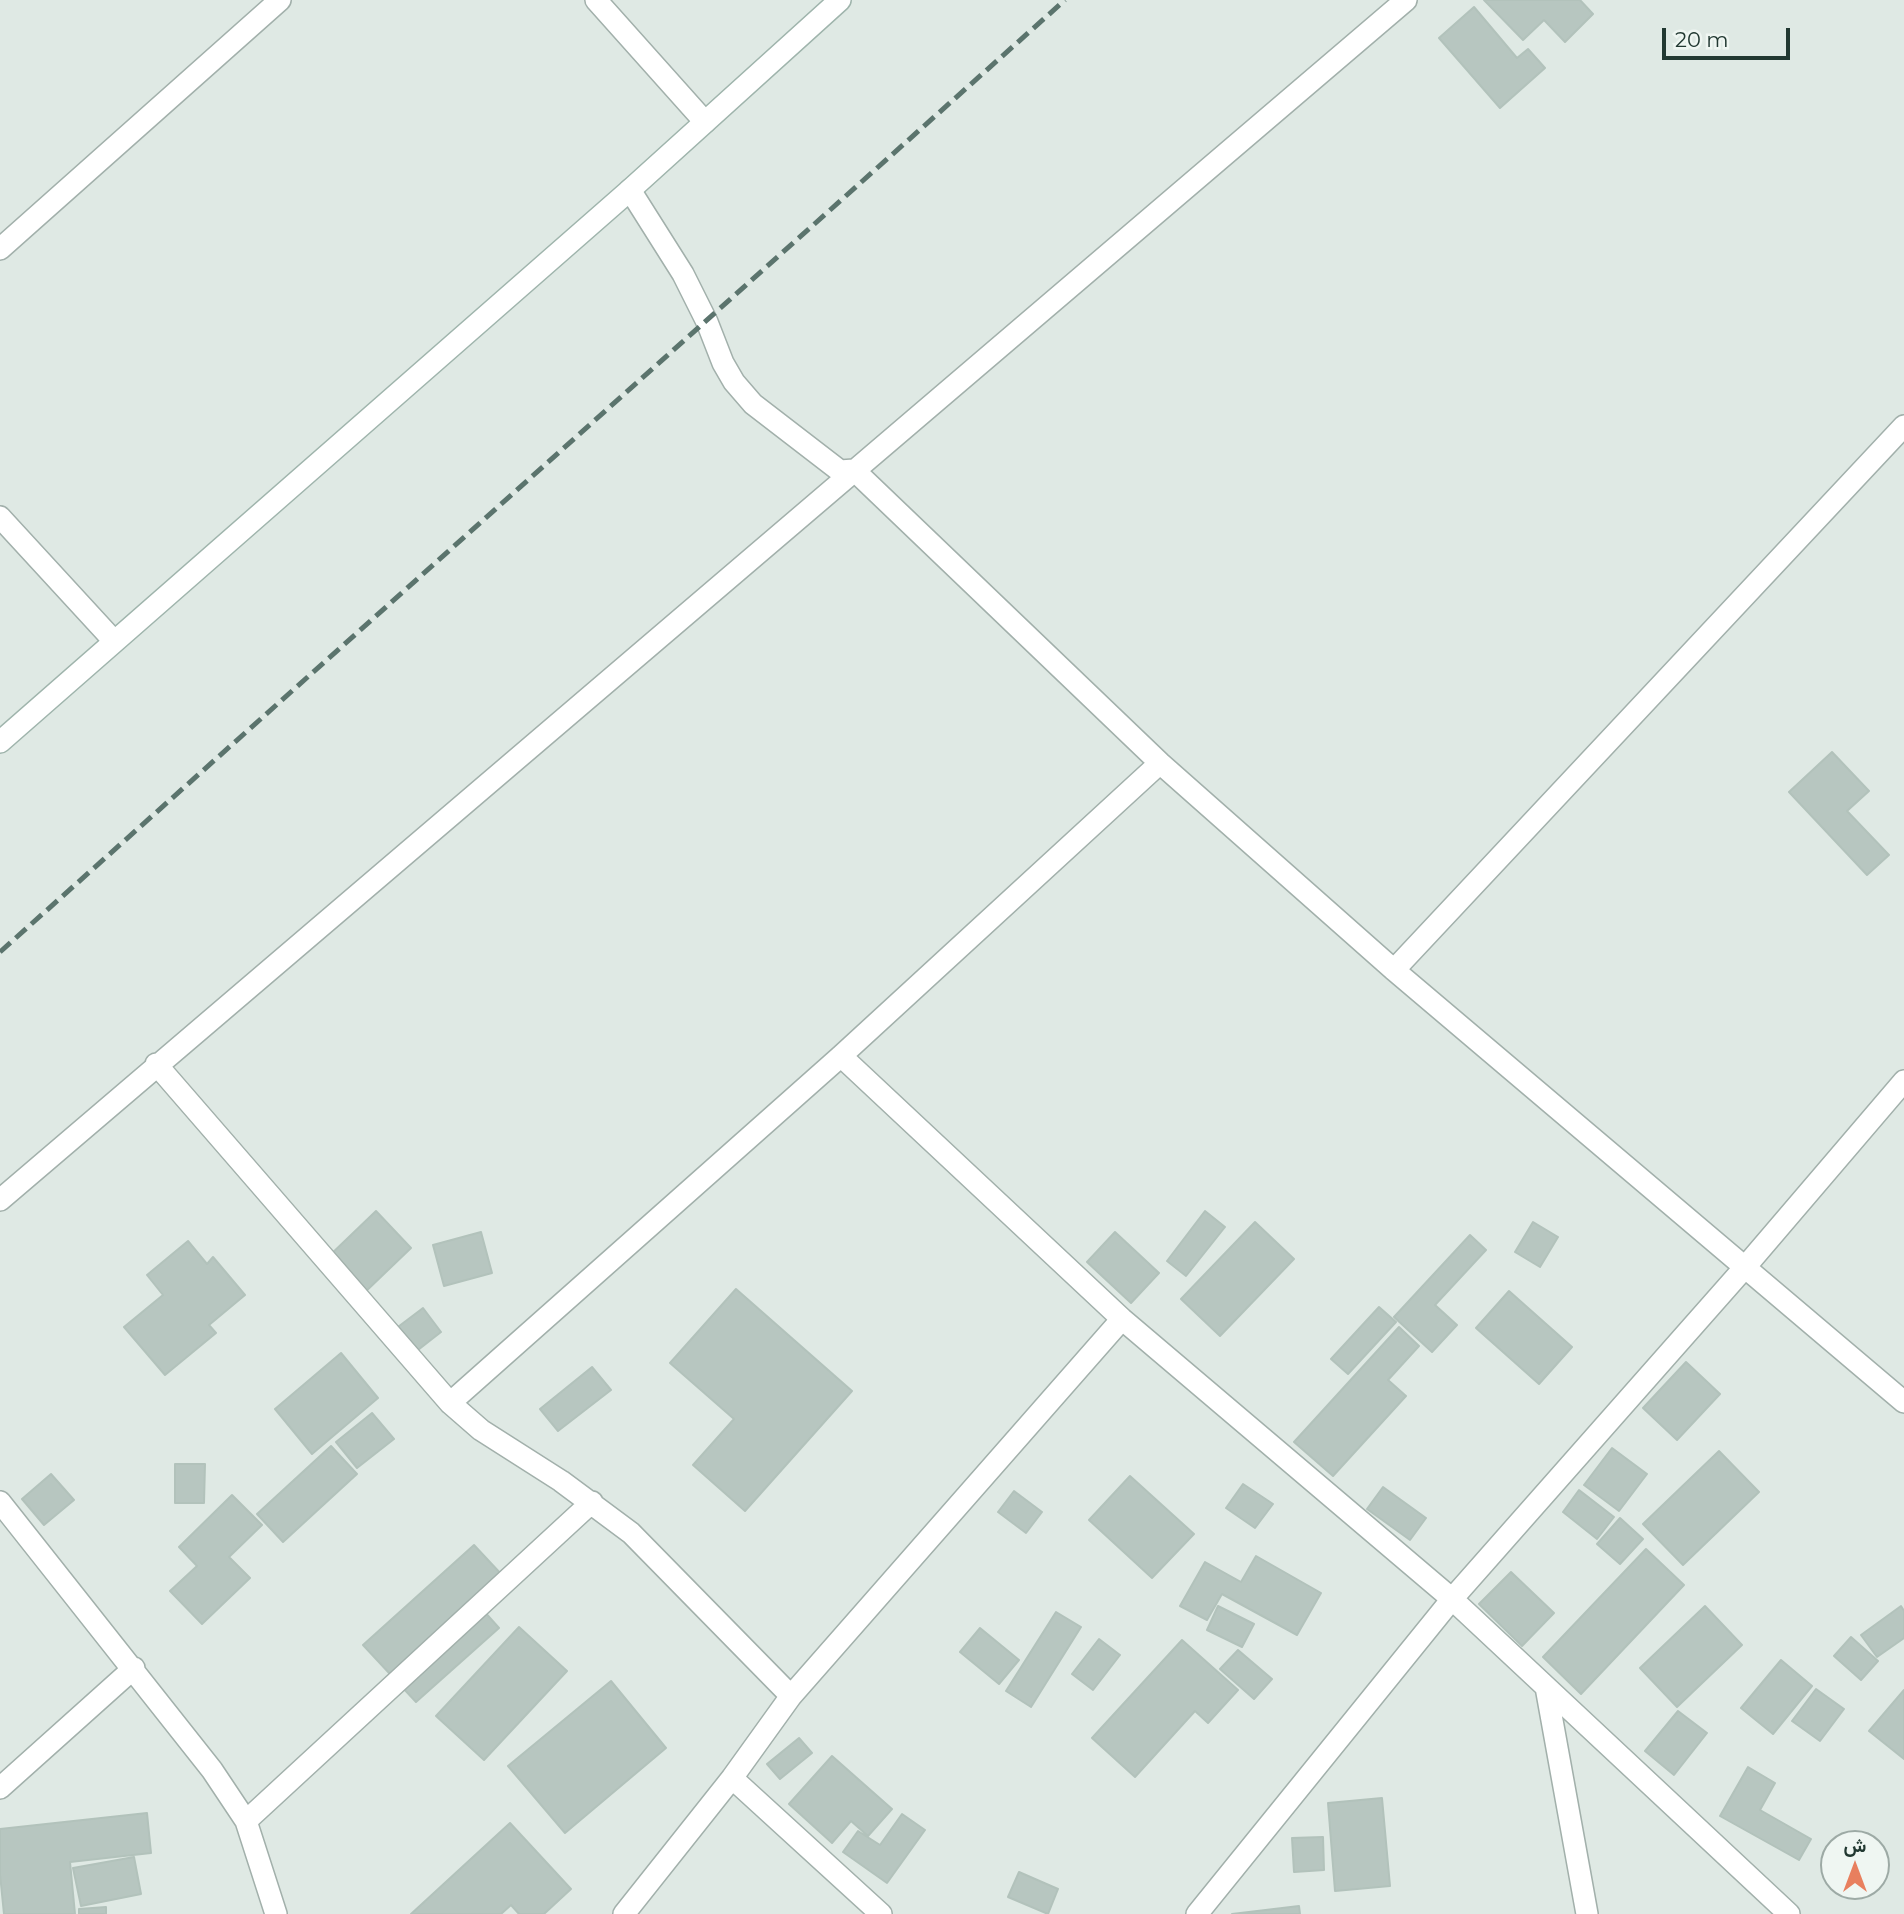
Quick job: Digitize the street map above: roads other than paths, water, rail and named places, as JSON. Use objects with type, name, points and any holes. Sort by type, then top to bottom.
[{"type":"street","points":[[0,249],[280,0]]},
{"type":"street","points":[[596,0],[705,122]]},
{"type":"street","points":[[0,742],[630,190],[840,0]]},
{"type":"street","points":[[0,1200],[156,1064],[1406,0]]},
{"type":"street","points":[[630,190],[694,294],[723,363],[734,382],[753,404],[840,471],[854,470],[1160,762],[1394,970],[1904,1402]]},
{"type":"street","points":[[1394,970],[1904,426]]},
{"type":"street","points":[[0,517],[114,641]]},
{"type":"street","points":[[450,1403],[841,1056],[1160,762]]},
{"type":"street","points":[[841,1056],[1122,1319],[1452,1598],[1789,1914]]},
{"type":"street","points":[[156,1064],[450,1403],[481,1430],[592,1502],[631,1532],[791,1696]]},
{"type":"street","points":[[1197,1914],[1452,1598],[1746,1266],[1904,1081]]},
{"type":"street","points":[[624,1914],[732,1778],[791,1696],[1122,1319]]},
{"type":"street","points":[[0,1502],[134,1668],[212,1770],[246,1821],[276,1914]]},
{"type":"street","points":[[246,1821],[592,1502]]},
{"type":"street","points":[[0,1788],[134,1668]]},
{"type":"street","points":[[1546,1686],[1587,1914]]},
{"type":"street","points":[[732,1778],[881,1914]]},
{"type":"railway","points":[[0,952],[1065,0]]}]
